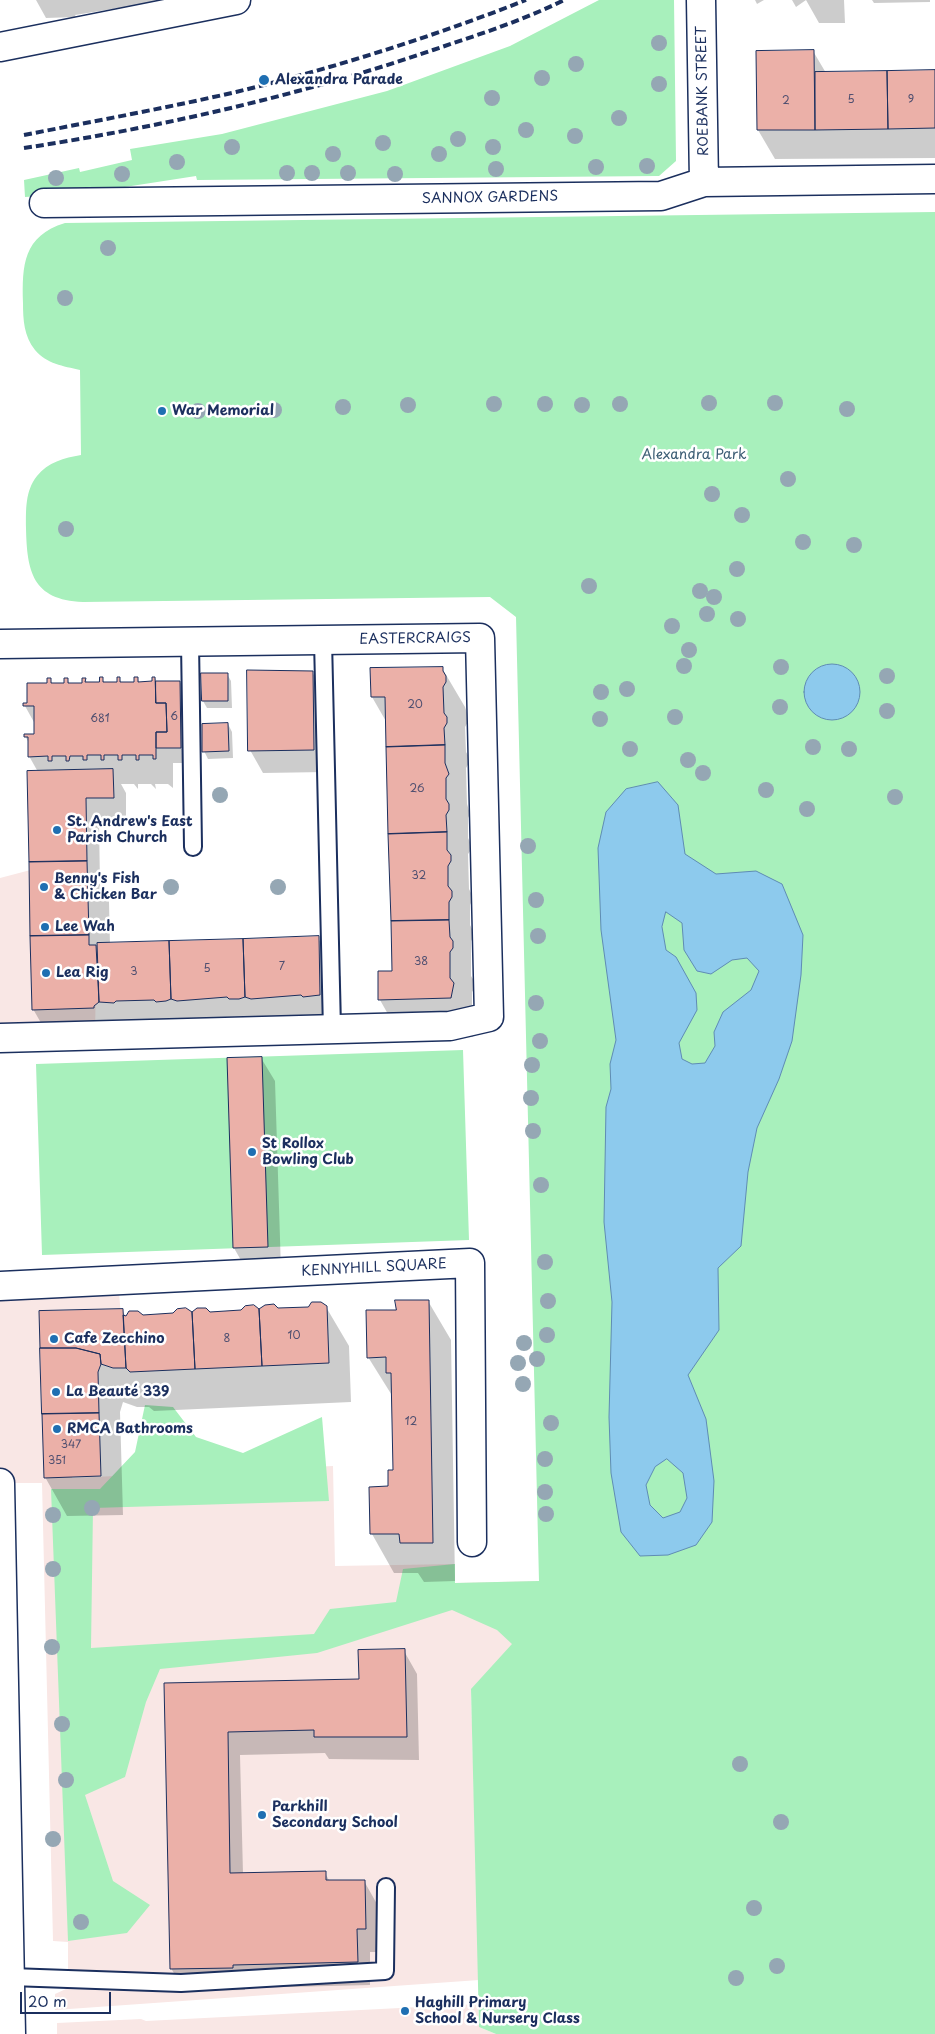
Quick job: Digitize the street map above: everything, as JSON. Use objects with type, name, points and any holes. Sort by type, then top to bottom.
[{"type":"street","points":[[0,47],[236,0]]},
{"type":"street","name":"ROEBANK STREET","points":[[701,0],[704,182]]},
{"type":"street","name":"SANNOX GARDENS","points":[[44,203],[661,196],[704,182],[935,179]]},
{"type":"street","name":"EASTERCRAIGS","points":[[0,644],[480,638],[489,1017],[450,1026],[332,1030]]},
{"type":"street","points":[[0,1038],[332,1030]]},
{"type":"street","name":"KENNYHILL SQUARE","points":[[0,1286],[470,1263],[472,1542]]},
{"type":"street","points":[[0,1483],[4,1836],[11,1977],[11,2034]]},
{"type":"lane","points":[[323,640],[332,1030]]},
{"type":"lane","points":[[190,642],[193,847]]},
{"type":"lane","points":[[11,1977],[181,1983],[385,1971],[386,1887]]},
{"type":"shaded area","points":[[61,862],[96,976],[95,1037],[0,1038],[0,878]]},
{"type":"shaded area","name":"Parkhill Secondary School","points":[[118,1282],[123,1338],[68,1343],[72,1478],[333,1466],[335,1566],[455,1564],[455,1583],[539,1581],[542,1685],[471,1689],[479,1980],[55,2010],[55,1994],[68,1988],[68,1942],[53,1941],[42,1483],[0,1483],[0,1286]]},
{"type":"shaded area","name":"Haghill Primary School & Nursery Class","points":[[478,2004],[479,2027],[496,2034],[57,2034],[57,2023],[141,2019],[146,2021]]},
{"type":"green space","points":[[599,0],[674,0],[676,161],[659,176],[197,180],[196,176],[86,193],[25,197],[24,180],[79,168],[80,172],[132,160],[130,149],[222,134],[387,91],[510,46]]},
{"type":"green space","name":"Alexandra Park","points":[[935,212],[935,2034],[496,2034],[479,2027],[471,1689],[512,1644],[497,1630],[452,1610],[317,1653],[160,1669],[146,1702],[125,1777],[85,1795],[113,1881],[150,1905],[127,1933],[68,1941],[51,1489],[100,1489],[135,1452],[145,1405],[173,1407],[196,1437],[243,1453],[322,1417],[329,1501],[93,1508],[91,1648],[314,1634],[330,1609],[396,1602],[403,1569],[455,1564],[455,1583],[539,1581],[516,617],[490,597],[83,602],[53,596],[43,589],[31,570],[28,557],[26,514],[28,494],[37,476],[46,467],[57,461],[81,455],[80,370],[56,364],[45,358],[35,350],[28,339],[24,322],[23,276],[28,254],[33,244],[51,229],[65,223]]},
{"type":"green space","name":"St Rollox Bowling Club","points":[[463,1050],[469,1240],[42,1255],[36,1064]]},
{"type":"water","points":[[826,664],[838,664],[852,672],[860,686],[858,703],[852,712],[838,720],[826,720],[816,715],[809,708],[804,698],[804,686],[809,676],[816,669]]},
{"type":"water","points":[[658,782],[678,805],[685,854],[716,874],[756,871],[782,884],[803,935],[801,975],[792,1041],[779,1079],[757,1128],[748,1172],[741,1246],[718,1268],[719,1330],[688,1375],[706,1419],[714,1481],[712,1522],[696,1545],[668,1555],[640,1556],[621,1532],[611,1473],[609,1417],[612,1302],[604,1222],[606,1107],[611,1089],[610,1064],[616,1040],[601,930],[598,848],[606,812],[626,789]],"holes":[[[666,912],[682,923],[684,950],[697,971],[711,974],[732,960],[747,958],[759,971],[751,990],[723,1012],[714,1032],[715,1046],[705,1063],[692,1064],[682,1059],[679,1043],[697,1010],[696,993],[676,957],[666,950],[662,927]],[[667,1459],[683,1473],[687,1498],[680,1512],[663,1518],[650,1505],[646,1485],[655,1467]]]},
{"type":"building","points":[[814,50],[815,130],[757,130],[756,51]]},
{"type":"building","points":[[935,70],[935,128],[888,129],[887,71]]},
{"type":"building","points":[[887,71],[888,129],[815,130],[815,72]]},
{"type":"building","points":[[443,667],[446,676],[446,682],[443,687],[444,713],[447,717],[447,723],[444,728],[445,745],[386,747],[385,697],[371,697],[370,668]]},
{"type":"building","points":[[247,670],[313,671],[314,750],[248,751]]},
{"type":"building","points":[[201,673],[228,673],[228,701],[202,701]]},
{"type":"building","points":[[100,677],[103,677],[103,682],[117,682],[117,677],[120,677],[120,682],[134,682],[134,677],[138,677],[138,682],[152,681],[152,677],[155,677],[156,703],[166,703],[167,732],[156,732],[156,759],[153,759],[153,755],[139,755],[139,760],[136,760],[136,755],[122,755],[122,760],[118,760],[118,755],[104,755],[104,760],[101,760],[101,755],[87,755],[87,760],[83,760],[83,756],[70,756],[69,761],[66,761],[66,756],[52,756],[52,761],[48,761],[48,756],[28,757],[28,737],[24,737],[24,734],[34,734],[34,706],[23,706],[23,703],[27,703],[27,683],[47,683],[47,678],[51,678],[51,683],[64,683],[64,678],[68,678],[68,683],[82,683],[82,678],[86,678],[85,682],[99,682]]},
{"type":"building","points":[[156,681],[180,681],[181,748],[156,748],[156,732],[167,732],[166,703],[156,703]]},
{"type":"building","points":[[228,723],[229,751],[202,752],[202,724]]},
{"type":"building","points":[[445,745],[445,763],[449,774],[446,778],[446,799],[449,804],[449,810],[446,815],[447,832],[388,834],[386,747]]},
{"type":"building","name":"St. Andrew's East Parish Church","points":[[113,769],[114,798],[86,798],[87,861],[29,862],[27,771]]},
{"type":"building","points":[[447,832],[447,850],[451,855],[451,861],[448,866],[448,886],[452,891],[452,897],[449,902],[449,920],[391,921],[388,834]]},
{"type":"building","points":[[87,861],[89,935],[30,936],[29,862]]},
{"type":"building","points":[[449,920],[450,937],[453,941],[453,948],[450,952],[450,978],[454,983],[451,998],[378,1000],[378,971],[392,971],[391,921]]},
{"type":"building","points":[[89,935],[89,945],[96,945],[99,1002],[94,1008],[32,1010],[30,936]]},
{"type":"building","points":[[319,936],[320,995],[251,999],[245,997],[243,939]]},
{"type":"building","points":[[243,939],[245,997],[239,999],[229,999],[227,997],[177,1001],[171,999],[169,941]]},
{"type":"building","points":[[169,941],[171,999],[156,1002],[154,1000],[116,1001],[114,1003],[99,1002],[97,943]]},
{"type":"building","points":[[262,1057],[268,1247],[233,1248],[227,1058]]},
{"type":"building","points":[[395,1300],[429,1300],[433,1543],[400,1543],[399,1534],[370,1534],[369,1487],[388,1486],[388,1470],[393,1470],[391,1373],[386,1373],[386,1357],[367,1358],[366,1310],[396,1310]]},
{"type":"building","points":[[312,1302],[321,1302],[327,1306],[329,1363],[262,1366],[259,1309],[265,1305],[274,1304],[278,1308],[308,1307]]},
{"type":"building","points":[[254,1305],[259,1309],[262,1366],[195,1369],[192,1312],[197,1308],[206,1308],[210,1312],[241,1310],[245,1306]]},
{"type":"building","points":[[186,1308],[192,1312],[195,1369],[130,1372],[126,1368],[123,1315],[126,1316],[129,1311],[138,1311],[143,1315],[173,1313],[177,1309]]},
{"type":"building","points":[[123,1309],[126,1368],[113,1368],[101,1364],[100,1354],[76,1348],[40,1348],[39,1311]]},
{"type":"building","points":[[40,1348],[76,1348],[100,1354],[101,1364],[98,1372],[99,1413],[42,1414]]},
{"type":"building","points":[[99,1413],[101,1476],[44,1478],[42,1414]]},
{"type":"building","points":[[405,1649],[407,1737],[314,1737],[314,1730],[228,1732],[230,1873],[326,1871],[326,1880],[365,1880],[366,1929],[357,1929],[358,1962],[233,1965],[233,1968],[170,1969],[164,1683],[359,1679],[358,1650]]},
{"type":"railway","points":[[24,135],[183,104],[273,83],[419,39],[526,0]]},
{"type":"railway","points":[[24,148],[179,120],[282,95],[383,66],[483,33],[532,15],[564,0]]},
{"type":"place","name":"Alexandra Parade","points":[[264,80]]},
{"type":"place","name":"War Memorial","points":[[162,411]]},
{"type":"place","name":"St. Andrew's East Parish Church","points":[[57,830]]},
{"type":"place","name":"Benny's Fish & Chicken Bar","points":[[44,887]]},
{"type":"place","name":"Lee Wah","points":[[45,927]]},
{"type":"place","name":"Lea Rig","points":[[46,973]]},
{"type":"place","name":"St Rollox Bowling Club","points":[[252,1152]]},
{"type":"place","name":"Cafe Zecchino","points":[[54,1339]]},
{"type":"place","name":"La Beauté 339","points":[[56,1392]]},
{"type":"place","name":"RMCA Bathrooms","points":[[57,1429]]},
{"type":"place","name":"Parkhill Secondary School","points":[[262,1815]]},
{"type":"place","name":"Haghill Primary School & Nursery Class","points":[[405,2011]]}]
